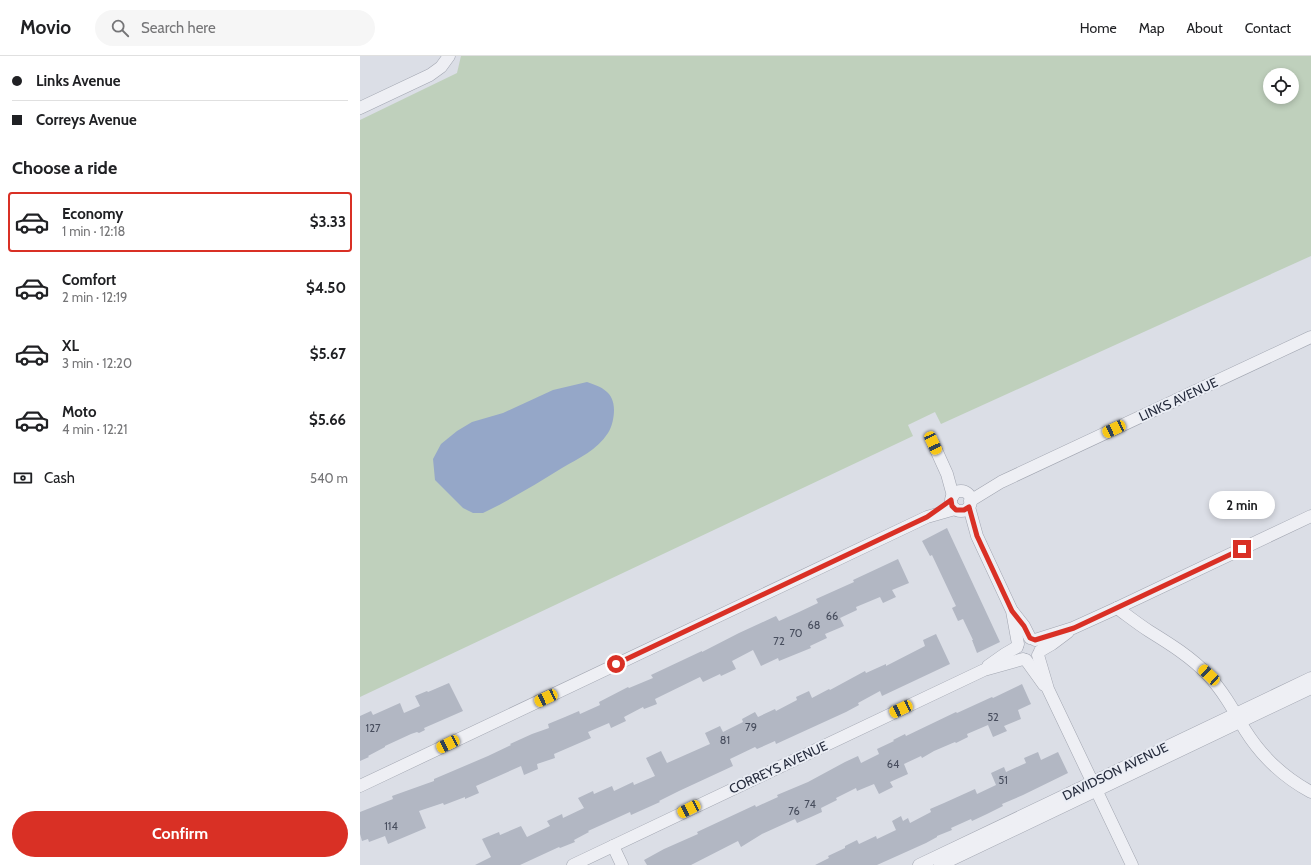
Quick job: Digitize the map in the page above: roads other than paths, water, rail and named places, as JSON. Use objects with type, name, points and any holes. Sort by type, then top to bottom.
[{"type":"street","points":[[360,108],[430,75],[441,67],[449,56]]},
{"type":"street","name":"LINKS AVENUE","points":[[360,786],[1001,482],[1311,337]]},
{"type":"street","points":[[933,443],[1012,611],[1032,639],[1039,645],[1039,653],[1048,689],[1132,865]]},
{"type":"street","points":[[1018,645],[1023,639],[1032,639],[1074,628],[1311,516]]},
{"type":"street","points":[[1117,608],[1192,659],[1209,675],[1266,758],[1280,772],[1297,785],[1311,792]]},
{"type":"street","points":[[1012,611],[1018,645],[1018,654],[1025,659],[1048,689]]},
{"type":"street","points":[[1025,659],[1033,659],[1074,628]]},
{"type":"street","name":"CORREYS AVENUE","points":[[984,670],[1018,645]]},
{"type":"street","name":"CORREYS AVENUE","points":[[573,865],[984,670],[1025,659]]},
{"type":"street","name":"DAVIDSON AVENUE","points":[[1238,718],[1311,678]]},
{"type":"street","name":"DAVIDSON AVENUE","points":[[919,865],[1094,786],[1238,718],[1311,688]]},
{"type":"street","name":"DAVIDSON AVENUE","points":[[940,865],[1094,786]]},
{"type":"street","points":[[613,846],[622,865]]},
{"type":"water","points":[[587,382],[606,391],[612,399],[614,416],[611,428],[604,439],[587,453],[523,492],[483,513],[473,513],[463,508],[435,480],[433,459],[441,444],[457,431],[472,422],[503,413],[553,390]]}]
